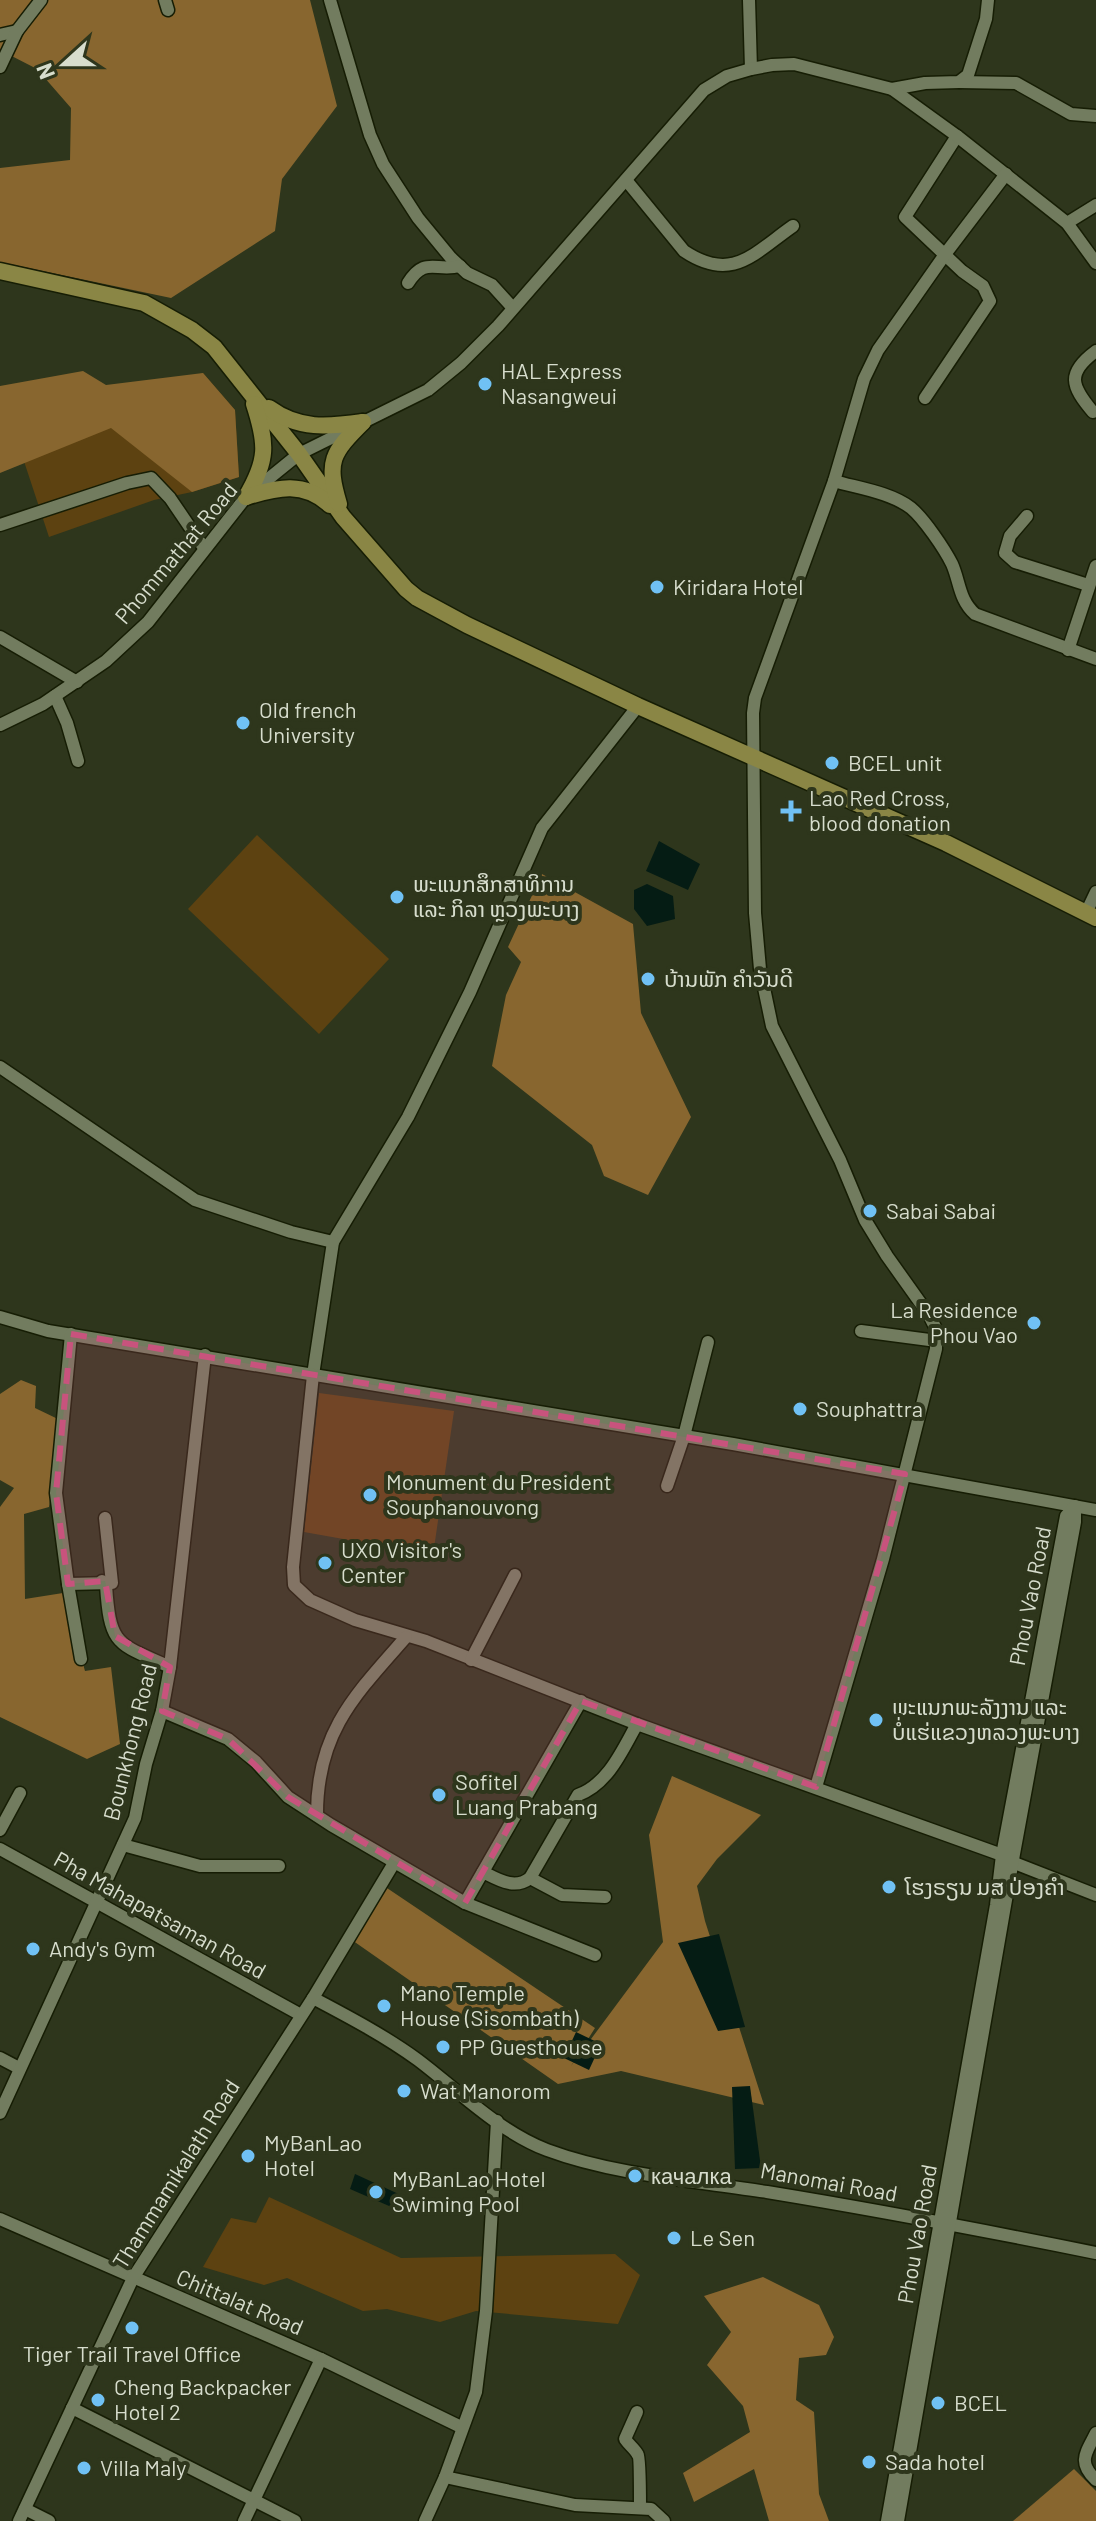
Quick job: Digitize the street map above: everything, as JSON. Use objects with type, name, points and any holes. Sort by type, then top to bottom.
[{"type":"main road","points":[[0,271],[144,303],[192,330],[214,347],[299,454],[343,517],[417,598],[638,706],[946,843],[1091,915]]},
{"type":"main road","points":[[249,391],[272,411],[295,424],[323,427],[363,422]]},
{"type":"main road","points":[[246,497],[260,474],[265,451],[261,426],[249,391]]},
{"type":"main road","points":[[343,517],[333,485],[331,466],[340,445],[363,422]]},
{"type":"main road","points":[[246,497],[272,488],[296,486],[319,495],[343,517]]},
{"type":"street","points":[[0,67],[17,31],[41,0]]},
{"type":"street","points":[[330,0],[379,156],[418,218],[460,266],[467,273],[492,285],[512,307]]},
{"type":"street","points":[[749,0],[751,69]]},
{"type":"street","points":[[959,82],[970,71],[986,19],[988,0]]},
{"type":"street","points":[[0,35],[17,31]]},
{"type":"street","name":"Phommathat Road","points":[[0,725],[55,696],[106,661],[148,622],[246,497],[299,454],[428,390],[461,363],[498,326],[704,90],[727,76],[751,69],[794,64],[892,89]]},
{"type":"street","points":[[892,89],[925,83],[1016,83],[1071,114],[1096,116]]},
{"type":"street","points":[[892,89],[1067,223],[1096,263]]},
{"type":"street","points":[[925,398],[990,301],[983,286],[962,271],[905,217],[957,136]]},
{"type":"street","points":[[816,1787],[883,1559],[937,1341],[936,1329],[929,1315],[865,1220],[840,1160],[772,1026],[760,969],[755,913],[755,756],[752,733],[755,698],[834,481],[864,379],[878,350],[1006,174]]},
{"type":"street","points":[[626,180],[684,251],[720,267],[743,261],[793,226]]},
{"type":"street","points":[[1067,223],[1096,205]]},
{"type":"street","points":[[408,283],[417,270],[427,266],[460,266]]},
{"type":"street","points":[[1093,412],[1079,396],[1073,375],[1096,351]]},
{"type":"street","points":[[0,525],[151,478],[170,498],[204,548]]},
{"type":"street","points":[[834,481],[879,493],[910,508],[943,548],[956,573],[962,598],[975,614],[1096,659]]},
{"type":"street","points":[[1027,516],[1010,536],[1005,553],[1015,562],[1088,585]]},
{"type":"street","points":[[1068,650],[1096,566]]},
{"type":"street","points":[[0,637],[77,682]]},
{"type":"street","points":[[55,696],[78,761]]},
{"type":"street","points":[[638,706],[542,828],[470,992],[408,1117],[333,1242],[313,1375],[293,1567],[294,1585],[310,1600],[355,1620],[426,1641],[637,1724],[816,1787],[1096,1895]]},
{"type":"street","points":[[1091,915],[1096,892]]},
{"type":"street","points":[[0,1067],[195,1200],[291,1232],[333,1242]]},
{"type":"street","points":[[0,1317],[30,1327],[684,1436],[1096,1510]]},
{"type":"street","points":[[861,1331],[937,1341]]},
{"type":"street","points":[[71,1334],[56,1493],[81,1659]]},
{"type":"street","points":[[667,1486],[684,1436],[708,1342]]},
{"type":"street","name":"Bounkhong Road","points":[[0,2113],[135,1818],[170,1667],[205,1355]]},
{"type":"street","name":"Phou Vao Road","points":[[898,2521],[943,2222],[996,1905],[1075,1522],[1075,1506]]},
{"type":"street","points":[[68,1584],[109,1583],[113,1579],[105,1518]]},
{"type":"street","points":[[471,1660],[515,1575]]},
{"type":"street","points":[[102,1581],[106,1585],[108,1620],[115,1636],[129,1648],[170,1667]]},
{"type":"street","points":[[317,1814],[317,1781],[329,1740],[354,1697],[406,1637]]},
{"type":"street","points":[[465,1903],[581,1701]]},
{"type":"street","points":[[162,1711],[228,1739],[256,1762],[288,1797],[394,1863],[465,1903],[595,1955]]},
{"type":"street","points":[[483,1872],[516,1885],[530,1878],[578,1795],[591,1791],[615,1763],[637,1724]]},
{"type":"street","points":[[0,1830],[20,1793]]},
{"type":"street","points":[[123,1845],[200,1866],[279,1866]]},
{"type":"street","name":"Pha Mahapatsaman Road","points":[[0,1849],[301,2015]]},
{"type":"street","name":"Thammamikalath Road","points":[[22,2515],[133,2278],[313,1998],[394,1863]]},
{"type":"street","points":[[530,1878],[562,1895],[605,1897]]},
{"type":"street","name":"Manomai Road","points":[[313,1998],[414,2057],[519,2137],[574,2159],[943,2222],[1096,2253]]},
{"type":"street","points":[[0,2058],[19,2068]]},
{"type":"street","points":[[425,2521],[445,2477],[476,2392],[486,2311],[497,2121]]},
{"type":"street","name":"Chittalat Road","points":[[0,2219],[321,2359],[461,2427]]},
{"type":"street","name":"Phou Vao Road","points":[[887,2521],[943,2222]]},
{"type":"street","points":[[244,2521],[321,2359]]},
{"type":"street","points":[[72,2408],[295,2521]]},
{"type":"street","points":[[637,2412],[625,2439],[638,2453],[640,2462],[640,2508]]},
{"type":"street","points":[[1096,2433],[1084,2457],[1086,2471],[1096,2480]]},
{"type":"street","points":[[445,2477],[575,2505],[651,2509],[664,2521]]},
{"type":"street","points":[[22,2515],[49,2521]]},
{"type":"highlighted area","points":[[71,1334],[905,1474],[816,1787],[581,1701],[465,1903],[288,1797],[228,1739],[162,1711],[170,1667],[115,1636],[105,1581],[68,1584],[56,1493]]},
{"type":"shaded area","points":[[0,0],[310,0],[337,106],[282,179],[275,231],[171,298],[0,262],[0,168],[70,160],[71,108],[37,69],[0,50]]},
{"type":"shaded area","points":[[83,371],[106,385],[203,373],[235,410],[239,477],[192,492],[111,428],[0,473],[0,386]]},
{"type":"shaded area","points":[[203,373],[235,410],[239,477],[154,500],[49,537],[14,431]]},
{"type":"shaded area","points":[[257,835],[389,959],[319,1034],[188,909]]},
{"type":"shaded area","points":[[659,841],[700,864],[688,890],[646,871]]},
{"type":"shaded area","points":[[542,874],[633,924],[641,1013],[691,1117],[648,1195],[604,1176],[592,1145],[492,1066],[506,995],[521,962],[508,947]]},
{"type":"shaded area","points":[[647,884],[673,896],[675,919],[647,926],[634,909],[634,890]]},
{"type":"shaded area","points":[[21,1380],[36,1386],[35,1408],[60,1420],[49,1507],[24,1514],[25,1599],[63,1593],[85,1671],[111,1667],[120,1744],[87,1759],[0,1717],[0,1507],[14,1488],[0,1480],[0,1394]]},
{"type":"shaded area","points":[[319,1393],[454,1411],[433,1555],[304,1532]]},
{"type":"shaded area","points":[[672,1776],[761,1815],[717,1859],[697,1886],[705,1921],[764,2105],[621,2071],[558,2084],[349,1938],[381,1884],[595,2028],[571,2066],[663,1942],[649,1835]]},
{"type":"shaded area","points":[[719,1934],[745,2027],[718,2031],[678,1943]]},
{"type":"shaded area","points":[[576,2032],[601,2044],[589,2070],[564,2058]]},
{"type":"shaded area","points":[[750,2086],[761,2168],[735,2169],[732,2087]]},
{"type":"shaded area","name":"MyBanLao Hotel Swiming Pool","points":[[355,2174],[403,2196],[396,2209],[350,2189]]},
{"type":"shaded area","points":[[269,2197],[401,2258],[615,2254],[640,2275],[618,2324],[476,2311],[440,2322],[387,2309],[363,2311],[287,2278],[264,2285],[203,2267],[231,2218],[256,2223]]},
{"type":"shaded area","points":[[763,2277],[819,2305],[834,2337],[826,2355],[799,2358],[796,2400],[814,2412],[819,2494],[829,2521],[769,2521],[754,2469],[694,2502],[683,2473],[750,2432],[743,2406],[707,2365],[731,2332],[704,2296]]},
{"type":"shaded area","points":[[1074,2469],[1096,2491],[1096,2521],[1013,2521]]},
{"type":"place","name":"HAL Express Nasangweui","points":[[485,384]]},
{"type":"place","name":"Kiridara Hotel","points":[[657,587]]},
{"type":"place","name":"Old french University","points":[[243,723]]},
{"type":"place","name":"BCEL unit","points":[[832,763]]},
{"type":"place","name":"Lao Red Cross, blood donation","points":[[791,811]]},
{"type":"place","name":"ພະແນກສຶກສາທິການ ແລະ ກິລາ ຫຼວງພະບາງ","points":[[397,897]]},
{"type":"place","name":"ບ້ານພັກ ຄໍາວັນດີ","points":[[648,979]]},
{"type":"place","name":"Sabai Sabai","points":[[870,1211]]},
{"type":"place","name":"La Residence Phou Vao","points":[[1034,1323]]},
{"type":"place","name":"Souphattra","points":[[800,1409]]},
{"type":"place","name":"Monument du President Souphanouvong","points":[[370,1495]]},
{"type":"place","name":"UXO Visitor's Center","points":[[325,1563]]},
{"type":"place","name":"ພະແນກພະລັງງານ ແລະ ບໍ່ແຮ່ແຂວງຫລວງພະບາງ","points":[[876,1720]]},
{"type":"place","name":"Sofitel Luang Prabang","points":[[439,1795]]},
{"type":"place","name":"ໂຮງຣຽນ ມສ ປ່ອງຄຳ","points":[[889,1887]]},
{"type":"place","name":"Andy's Gym","points":[[33,1949]]},
{"type":"place","name":"Mano Temple House (Sisombath)","points":[[384,2006]]},
{"type":"place","name":"PP Guesthouse","points":[[443,2047]]},
{"type":"place","name":"Wat Manorom","points":[[404,2091]]},
{"type":"place","name":"MyBanLao Hotel","points":[[248,2156]]},
{"type":"place","name":"качалка","points":[[635,2176]]},
{"type":"place","name":"MyBanLao Hotel Swiming Pool","points":[[376,2192]]},
{"type":"place","name":"Le Sen","points":[[674,2238]]},
{"type":"place","name":"Tiger Trail Travel Office","points":[[132,2328]]},
{"type":"place","name":"Cheng Backpacker Hotel 2","points":[[98,2400]]},
{"type":"place","name":"BCEL","points":[[938,2403]]},
{"type":"place","name":"Sada hotel","points":[[869,2462]]},
{"type":"place","name":"Villa Maly","points":[[84,2468]]}]
